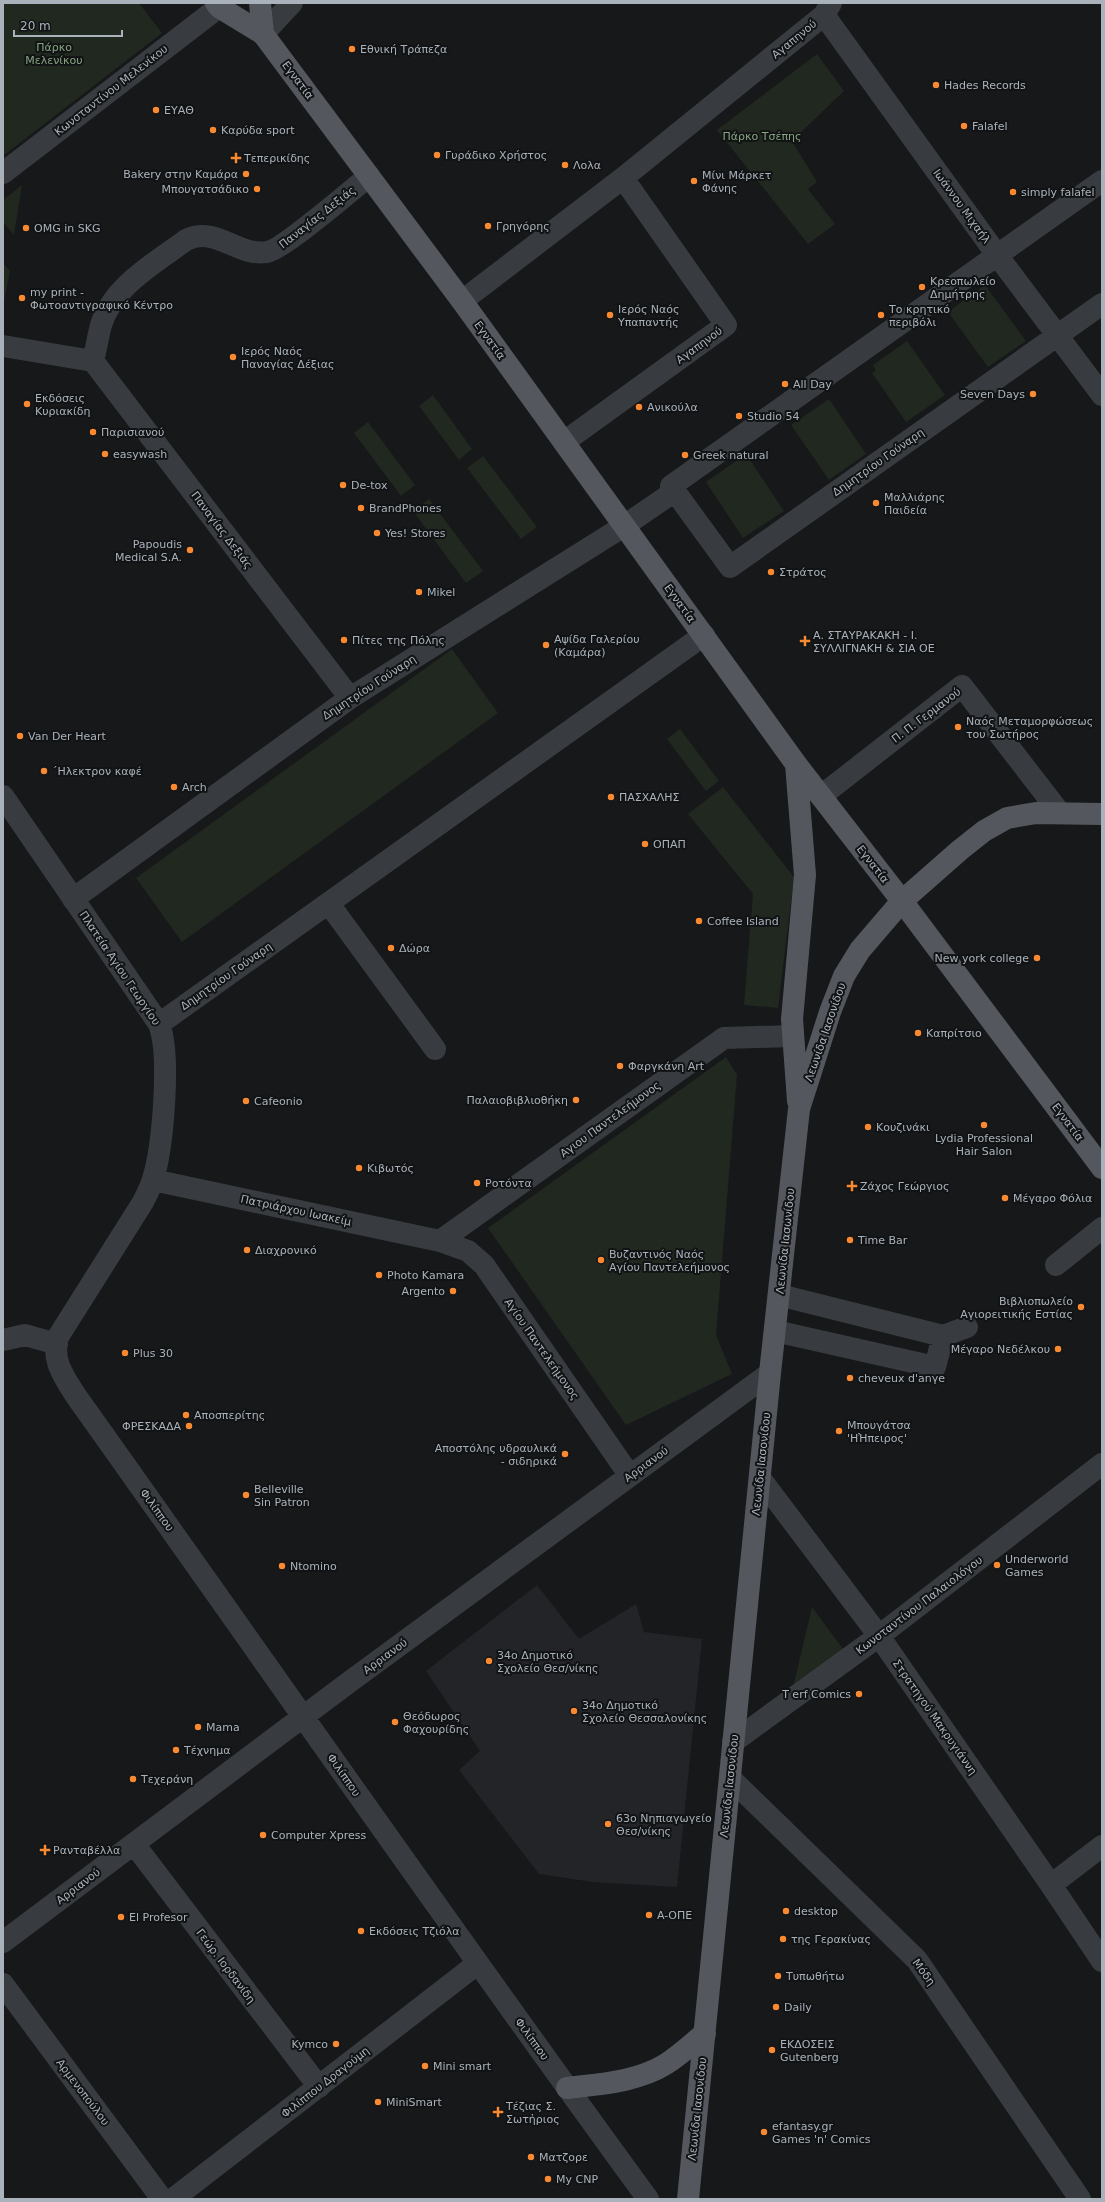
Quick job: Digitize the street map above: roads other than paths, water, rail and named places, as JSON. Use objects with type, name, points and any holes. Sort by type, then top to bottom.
[{"type":"main road","points":[[260,3],[263,34]]},
{"type":"main road","name":"Εγνατία","points":[[217,5],[263,34],[462,301],[796,764],[902,901],[1102,1168]]},
{"type":"main road","points":[[796,764],[805,875],[792,1019],[792,1036],[799,1109]]},
{"type":"main road","name":"Λεωνίδα Ιασονίδου","points":[[799,1109],[830,1012],[844,976],[865,944],[902,901],[960,850],[1001,820],[1028,813],[1102,814]]},
{"type":"main road","name":"Λεωνίδα Ιασωνίδου","points":[[770,1373],[799,1109]]},
{"type":"main road","name":"Λεωνίδα Ιασονίδου","points":[[688,2199],[770,1373]]},
{"type":"main road","points":[[567,2088],[609,2083],[654,2070],[675,2057],[705,2033]]},
{"type":"street","points":[[263,34],[292,3]]},
{"type":"street","name":"Κωνσταντίνου Μελενίκου","points":[[3,174],[217,5]]},
{"type":"street","name":"Αγαπηνού","points":[[462,301],[623,178],[828,9]]},
{"type":"street","name":"Ιωάννου Μιχαήλ","points":[[828,9],[998,255],[1102,395]]},
{"type":"street","name":"Παναγίας Δεξιάς","points":[[350,698],[94,361],[101,325],[115,299],[142,272],[186,240],[193,236],[210,236],[247,251],[270,252],[324,213],[369,176]]},
{"type":"street","name":"Αγαπηνού","points":[[564,442],[726,325],[623,178]]},
{"type":"street","name":"Δημητρίου Γούναρη","points":[[1102,181],[671,486],[730,567],[1102,304]]},
{"type":"street","points":[[10,346],[94,361]]},
{"type":"street","name":"Δημητρίου Γούναρη","points":[[73,899],[350,698],[624,526],[675,491]]},
{"type":"street","name":"Δημητρίου Γούναρη","points":[[158,1024],[329,904],[704,635]]},
{"type":"street","name":"Π. Π. Γερμανού","points":[[821,796],[962,686],[1060,814]]},
{"type":"street","name":"Πλατεία Αγίου Γεωργίου","points":[[3,796],[158,1024],[163,1043],[164,1088],[162,1130],[153,1180],[143,1202],[71,1313],[56,1344]]},
{"type":"street","points":[[329,904],[435,1050]]},
{"type":"street","name":"Αγιου Παντελεήμονος","points":[[440,1241],[724,1038],[792,1036]]},
{"type":"street","name":"Πατριάρχου Ιωακείμ","points":[[153,1180],[440,1241]]},
{"type":"street","points":[[1056,1265],[1102,1228]]},
{"type":"street","name":"Αγίου Παντελεήμονος","points":[[440,1241],[468,1251],[484,1265],[630,1476]]},
{"type":"street","points":[[779,1295],[944,1336],[967,1327]]},
{"type":"street","points":[[775,1331],[935,1367],[944,1336]]},
{"type":"street","points":[[3,1340],[25,1335],[56,1344]]},
{"type":"street","name":"Φιλίππου","points":[[56,1344],[57,1360],[67,1384],[304,1716],[477,1964],[648,2199]]},
{"type":"street","name":"Αρριανού","points":[[3,1942],[304,1716],[770,1373]]},
{"type":"street","name":"Κωνσταντίνου Παλαιολόγου","points":[[733,1742],[878,1636],[1102,1464]]},
{"type":"street","name":"Στρατηγού Μακρυγιάννη","points":[[760,1478],[878,1636],[1051,1884],[1102,1961]]},
{"type":"street","name":"Μόδη","points":[[730,1778],[917,1960],[1080,2199]]},
{"type":"street","name":"Γεώρ. Ιορδανίδη","points":[[134,1844],[319,2088]]},
{"type":"street","points":[[1051,1884],[1102,1846]]},
{"type":"street","name":"Φιλίππου Δραγούμη","points":[[173,2199],[319,2088],[477,1964]]},
{"type":"street","name":"Αρμενοπούλου","points":[[3,1984],[162,2199]]},
{"type":"place","name":"Εθνική Τράπεζα","points":[[352,49]]},
{"type":"place","name":"Hades Records","points":[[936,85]]},
{"type":"place","name":"ΕΥΑΘ","points":[[156,110]]},
{"type":"place","name":"Falafel","points":[[964,126]]},
{"type":"place","name":"Καρύδα sport","points":[[213,130]]},
{"type":"place","name":"Γυράδικο Χρήστος","points":[[437,155]]},
{"type":"place","name":"Τεπερικίδης","points":[[236,158]]},
{"type":"place","name":"Λολα","points":[[565,165]]},
{"type":"place","name":"Bakery στην Καμάρα","points":[[246,174]]},
{"type":"place","name":"Μίνι Μάρκετ Φάνης","points":[[694,181]]},
{"type":"place","name":"Μπουγατσάδικο","points":[[257,189]]},
{"type":"place","name":"simply falafel","points":[[1013,192]]},
{"type":"place","name":"Γρηγόρης","points":[[488,226]]},
{"type":"place","name":"OMG in SKG","points":[[26,228]]},
{"type":"place","name":"Κρεοπωλείο Δημήτρης","points":[[922,287]]},
{"type":"place","name":"my print - Φωτοαντιγραφικό Κέντρο","points":[[22,298]]},
{"type":"place","name":"Ιερός Ναός Υπαπαντής","points":[[610,315]]},
{"type":"place","name":"Το κρητικό περιβόλι","points":[[881,315]]},
{"type":"place","name":"Ιερός Ναός Παναγίας Δέξιας","points":[[233,357]]},
{"type":"place","name":"All Day","points":[[785,384]]},
{"type":"place","name":"Seven Days","points":[[1033,394]]},
{"type":"place","name":"Εκδόσεις Κυριακίδη","points":[[27,404]]},
{"type":"place","name":"Ανικούλα","points":[[639,407]]},
{"type":"place","name":"Studio 54","points":[[739,416]]},
{"type":"place","name":"Παρισιανού","points":[[93,432]]},
{"type":"place","name":"easywash","points":[[105,454]]},
{"type":"place","name":"Greek natural","points":[[685,455]]},
{"type":"place","name":"De-tox","points":[[343,485]]},
{"type":"place","name":"Μαλλιάρης Παιδεία","points":[[876,503]]},
{"type":"place","name":"BrandPhones","points":[[361,508]]},
{"type":"place","name":"Yes! Stores","points":[[377,533]]},
{"type":"place","name":"Papoudis Medical S.A.","points":[[190,550]]},
{"type":"place","name":"Στράτος","points":[[771,572]]},
{"type":"place","name":"Mikel","points":[[419,592]]},
{"type":"place","name":"Πίτες της Πόλης","points":[[344,640]]},
{"type":"place","name":"Α. ΣΤΑΥΡΑΚΑΚΗ - Ι. ΣΥΛΛΙΓΝΑΚΗ & ΣΙΑ ΟΕ","points":[[805,641]]},
{"type":"place","name":"Αψίδα Γαλερίου (Καμάρα)","points":[[546,645]]},
{"type":"place","name":"Ναός Μεταμορφώσεως του Σωτήρος","points":[[958,727]]},
{"type":"place","name":"Van Der Heart","points":[[20,736]]},
{"type":"place","name":"´Ηλεκτρον καφέ","points":[[44,771]]},
{"type":"place","name":"Arch","points":[[174,787]]},
{"type":"place","name":"ΠΑΣΧΑΛΗΣ","points":[[611,797]]},
{"type":"place","name":"ΟΠΑΠ","points":[[645,844]]},
{"type":"place","name":"Coffee Island","points":[[699,921]]},
{"type":"place","name":"Δώρα","points":[[391,948]]},
{"type":"place","name":"New york college","points":[[1037,958]]},
{"type":"place","name":"Καπρίτσιο","points":[[918,1033]]},
{"type":"place","name":"Φαργκάνη Art","points":[[620,1066]]},
{"type":"place","name":"Παλαιοβιβλιοθήκη","points":[[576,1100]]},
{"type":"place","name":"Cafeonio","points":[[246,1101]]},
{"type":"place","name":"Lydia Professional Hair Salon","points":[[984,1125]]},
{"type":"place","name":"Κουζινάκι","points":[[868,1127]]},
{"type":"place","name":"Κιβωτός","points":[[359,1168]]},
{"type":"place","name":"Ροτόντα","points":[[477,1183]]},
{"type":"place","name":"Ζάχος Γεώργιος","points":[[852,1186]]},
{"type":"place","name":"Μέγαρο Φόλια","points":[[1005,1198]]},
{"type":"place","name":"Time Bar","points":[[850,1240]]},
{"type":"place","name":"Διαχρονικό","points":[[247,1250]]},
{"type":"place","name":"Βυζαντινός Ναός Αγίου Παντελεήμονος","points":[[601,1260]]},
{"type":"place","name":"Photo Kamara","points":[[379,1275]]},
{"type":"place","name":"Argento","points":[[453,1291]]},
{"type":"place","name":"Βιβλιοπωλείο Αγιορειτικής Εστίας","points":[[1081,1307]]},
{"type":"place","name":"Μέγαρο Νεδέλκου","points":[[1058,1349]]},
{"type":"place","name":"Plus 30","points":[[125,1353]]},
{"type":"place","name":"cheveux d'anγe","points":[[850,1378]]},
{"type":"place","name":"Αποσπερίτης","points":[[186,1415]]},
{"type":"place","name":"ΦΡΕΣΚΑΔΑ","points":[[189,1426]]},
{"type":"place","name":"Μπουγάτσα 'ΗἨπειρος'","points":[[839,1431]]},
{"type":"place","name":"Αποστόλης υδραυλικά - σιδηρικά","points":[[565,1454]]},
{"type":"place","name":"Belleville Sin Patron","points":[[246,1495]]},
{"type":"place","name":"Underworld Games","points":[[997,1565]]},
{"type":"place","name":"Ntomino","points":[[282,1566]]},
{"type":"place","name":"34ο Δημοτικό Σχολείο Θεσ/νίκης","points":[[489,1661]]},
{"type":"place","name":"T erf Comics","points":[[859,1694]]},
{"type":"place","name":"34ο Δημοτικό Σχολείο Θεσσαλονίκης","points":[[574,1711]]},
{"type":"place","name":"Θεόδωρος Φαχουρίδης","points":[[395,1722]]},
{"type":"place","name":"Mama","points":[[198,1727]]},
{"type":"place","name":"Τέχνημα","points":[[176,1750]]},
{"type":"place","name":"Τεχεράνη","points":[[133,1779]]},
{"type":"place","name":"63ο Νηπιαγωγείο Θεσ/νίκης","points":[[608,1824]]},
{"type":"place","name":"Computer Xpress","points":[[263,1835]]},
{"type":"place","name":"Ρανταβέλλα","points":[[45,1850]]},
{"type":"place","name":"desktop","points":[[786,1911]]},
{"type":"place","name":"A-ΟΠΕ","points":[[649,1915]]},
{"type":"place","name":"El Profesor","points":[[121,1917]]},
{"type":"place","name":"Εκδόσεις Τζιόλα","points":[[361,1931]]},
{"type":"place","name":"της Γερακίνας","points":[[783,1939]]},
{"type":"place","name":"Τυπωθήτω","points":[[778,1976]]},
{"type":"place","name":"Daily","points":[[776,2007]]},
{"type":"place","name":"Kymco","points":[[336,2044]]},
{"type":"place","name":"ΕΚΔΟΣΕΙΣ Gutenberg","points":[[772,2050]]},
{"type":"place","name":"Mini smart","points":[[425,2066]]},
{"type":"place","name":"MiniSmart","points":[[378,2102]]},
{"type":"place","name":"Τέζιας Σ. Σωτἠριος","points":[[498,2112]]},
{"type":"place","name":"efantasy.gr Games 'n' Comics","points":[[764,2132]]},
{"type":"place","name":"Ματζορε","points":[[531,2157]]},
{"type":"place","name":"My CNP","points":[[548,2179]]},
{"type":"park label","name":"Πάρκο Μελενίκου","points":[[54,53]]},
{"type":"park label","name":"Πάρκο Τσέπης","points":[[762,136]]}]
